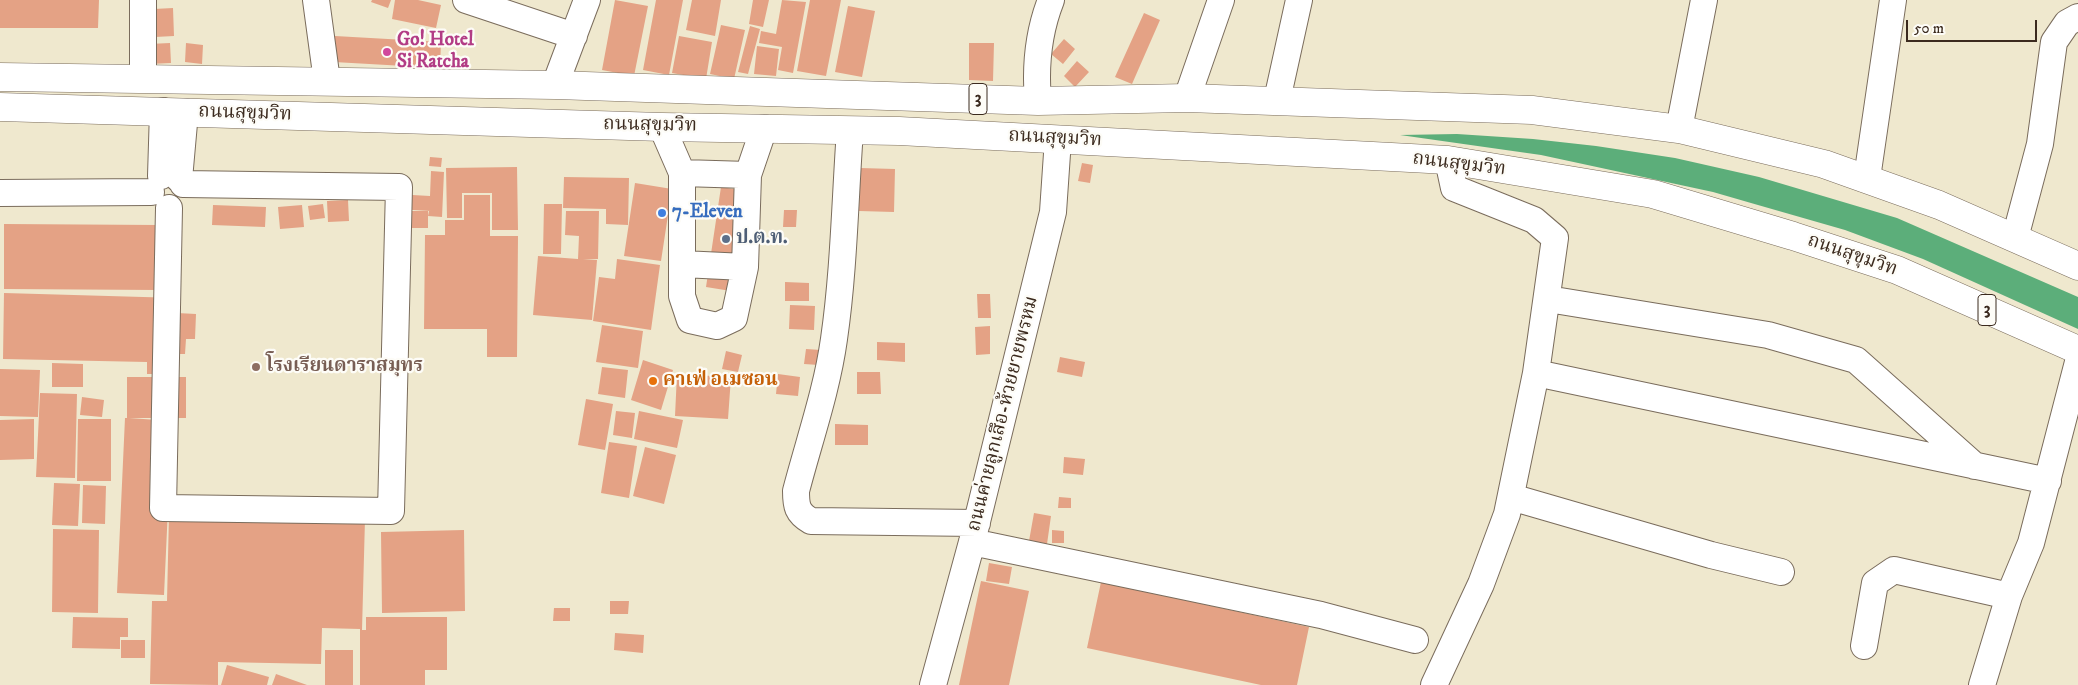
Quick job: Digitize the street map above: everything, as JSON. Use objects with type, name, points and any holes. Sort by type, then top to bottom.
[{"type":"highway","name":"ถนนสุขุมวิท","points":[[0,77],[555,85],[1038,101],[1187,98],[1532,110],[1679,129],[1824,164],[1939,205],[2078,266]]},
{"type":"highway","name":"ถนนสุขุมวิท","points":[[0,107],[662,127],[850,130],[1448,160],[1653,194],[1793,236],[1897,270],[2078,350]]},
{"type":"street","points":[[143,0],[143,80]]},
{"type":"street","points":[[316,0],[327,81]]},
{"type":"street","points":[[466,0],[574,36]]},
{"type":"street","points":[[555,85],[587,0]]},
{"type":"street","points":[[1038,101],[1036,73],[1038,51],[1045,16],[1051,0]]},
{"type":"street","points":[[1187,98],[1220,0]]},
{"type":"street","points":[[1277,100],[1299,0]]},
{"type":"street","points":[[1679,129],[1704,0]]},
{"type":"street","points":[[1867,178],[1893,0]]},
{"type":"street","points":[[2015,238],[2040,144],[2054,42],[2067,22],[2078,17]]},
{"type":"street","points":[[0,193],[169,188],[400,187],[391,511],[163,508],[169,188],[174,112]]},
{"type":"street","points":[[662,127],[682,173],[682,296],[690,320],[717,326],[734,318],[745,267],[748,175],[764,128]]},
{"type":"street","points":[[850,130],[834,340],[830,363],[796,491],[798,512],[811,521],[975,532],[1321,615],[1415,640]]},
{"type":"street","name":"ถนนค่ายลูกเสึอ-ห้วยยายพรหม","points":[[933,685],[975,532],[1053,212],[1058,139]]},
{"type":"street","points":[[1434,685],[1481,584],[1511,497],[1536,373],[1548,299],[1555,238],[1534,220],[1454,188],[1448,160]]},
{"type":"street","points":[[682,173],[748,175]]},
{"type":"street","points":[[682,264],[745,267]]},
{"type":"street","points":[[1548,299],[1768,335],[1856,360],[1976,466]]},
{"type":"street","points":[[1982,685],[2009,596],[2031,543],[2078,362]]},
{"type":"street","points":[[1536,373],[2048,481]]},
{"type":"street","points":[[1511,497],[1711,554],[1782,572]]},
{"type":"street","points":[[1864,646],[1874,583],[1894,570],[2009,596]]},
{"type":"green space","points":[[1457,134],[1533,139],[1675,158],[1759,177],[1897,218],[2078,297],[2078,329],[1923,259],[1845,230],[1713,192],[1541,155],[1400,135]]},
{"type":"building","points":[[0,0],[99,0],[98,28],[0,28]]},
{"type":"building","points":[[372,0],[391,0],[388,8],[371,2]]},
{"type":"building","points":[[395,0],[418,0],[441,5],[436,28],[392,19]]},
{"type":"building","points":[[615,0],[648,6],[634,76],[602,70]]},
{"type":"building","points":[[656,0],[683,0],[669,75],[643,70]]},
{"type":"building","points":[[692,0],[721,0],[715,36],[686,30]]},
{"type":"building","points":[[753,0],[769,0],[763,27],[749,24]]},
{"type":"building","points":[[782,0],[806,2],[793,73],[778,70],[782,47],[759,43],[761,31],[776,34]]},
{"type":"building","points":[[810,0],[841,0],[826,76],[797,71]]},
{"type":"building","points":[[848,6],[875,11],[862,77],[835,72]]},
{"type":"building","points":[[173,8],[174,36],[155,37],[154,9]]},
{"type":"building","points":[[1144,13],[1160,20],[1132,84],[1115,77]]},
{"type":"building","points":[[721,25],[745,30],[734,79],[710,74]]},
{"type":"building","points":[[750,26],[760,29],[748,74],[738,72]]},
{"type":"building","name":"Go! Hotel Si Ratcha","points":[[335,36],[441,42],[440,68],[334,62]]},
{"type":"building","points":[[679,36],[712,42],[706,79],[672,73]]},
{"type":"building","points":[[1064,39],[1075,49],[1063,64],[1051,54]]},
{"type":"building","points":[[170,43],[171,63],[150,64],[149,44]]},
{"type":"building","points":[[186,43],[203,45],[202,64],[185,62]]},
{"type":"building","points":[[969,43],[994,43],[993,81],[969,80]]},
{"type":"building","points":[[757,46],[779,49],[776,76],[754,74]]},
{"type":"building","points":[[1077,61],[1089,72],[1075,87],[1064,76]]},
{"type":"building","points":[[430,157],[442,158],[441,167],[429,166]]},
{"type":"building","points":[[1082,163],[1093,165],[1090,183],[1078,181]]},
{"type":"building","points":[[517,167],[518,230],[492,230],[492,193],[462,193],[462,218],[447,218],[446,168]]},
{"type":"building","points":[[860,168],[895,169],[894,212],[859,211]]},
{"type":"building","points":[[431,171],[444,172],[442,217],[428,216],[429,211],[431,211],[395,209],[395,194],[430,196]]},
{"type":"building","points":[[564,177],[629,178],[628,225],[606,224],[606,209],[563,208]]},
{"type":"building","points":[[635,183],[672,189],[661,261],[624,256]]},
{"type":"building","name":"ป.ต.ท.","points":[[721,187],[746,191],[731,291],[706,287]]},
{"type":"building","points":[[464,195],[490,195],[490,236],[518,236],[517,357],[487,357],[487,329],[424,329],[425,235],[445,235],[445,220],[464,220]]},
{"type":"building","points":[[348,200],[349,221],[328,222],[327,201]]},
{"type":"building","points":[[323,204],[325,218],[310,220],[308,206]]},
{"type":"building","points":[[544,204],[562,204],[561,254],[543,254]]},
{"type":"building","points":[[213,205],[266,207],[265,227],[212,225]]},
{"type":"building","points":[[302,205],[304,227],[280,229],[278,207]]},
{"type":"building","points":[[784,210],[797,210],[796,227],[783,227]]},
{"type":"building","points":[[397,211],[428,211],[428,228],[397,228]]},
{"type":"building","points":[[566,211],[599,211],[598,259],[583,259],[597,260],[592,320],[533,315],[538,256],[578,259],[579,236],[565,235]]},
{"type":"building","points":[[4,224],[158,225],[158,290],[4,289]]},
{"type":"building","points":[[617,259],[660,265],[651,330],[593,321],[599,277],[615,279]]},
{"type":"building","points":[[785,282],[809,283],[809,301],[785,301]]},
{"type":"building","points":[[4,293],[178,298],[177,313],[196,314],[195,339],[186,339],[185,354],[177,354],[176,374],[147,374],[147,362],[3,359]]},
{"type":"building","points":[[977,294],[990,294],[991,318],[978,318]]},
{"type":"building","points":[[790,305],[815,306],[814,330],[789,329]]},
{"type":"building","points":[[602,325],[643,331],[638,368],[596,362]]},
{"type":"building","points":[[990,326],[990,354],[976,355],[975,327]]},
{"type":"building","points":[[877,342],[905,343],[905,362],[877,360]]},
{"type":"building","points":[[806,349],[821,350],[819,365],[804,364]]},
{"type":"building","points":[[726,351],[742,355],[738,372],[722,369]]},
{"type":"building","points":[[1060,357],[1085,362],[1082,377],[1057,372]]},
{"type":"building","points":[[643,360],[673,370],[661,410],[631,400]]},
{"type":"building","points":[[52,363],[83,364],[83,387],[52,387]]},
{"type":"building","points":[[602,367],[628,370],[625,398],[598,394]]},
{"type":"building","points":[[0,369],[40,370],[38,417],[0,416]]},
{"type":"building","points":[[857,372],[880,372],[881,394],[857,394]]},
{"type":"building","points":[[677,374],[731,377],[728,419],[675,416]]},
{"type":"building","points":[[778,374],[800,377],[798,396],[776,394]]},
{"type":"building","points":[[127,377],[186,377],[186,418],[129,418],[172,421],[164,595],[117,593],[125,418],[127,418]]},
{"type":"building","points":[[40,393],[77,394],[75,478],[36,477]]},
{"type":"building","points":[[82,397],[104,400],[102,417],[80,415]]},
{"type":"building","points":[[586,399],[613,404],[605,450],[578,445]]},
{"type":"building","points":[[616,411],[635,413],[632,438],[613,435]]},
{"type":"building","points":[[639,411],[683,420],[677,448],[634,439]]},
{"type":"building","points":[[34,419],[34,459],[0,460],[0,420]]},
{"type":"building","points":[[78,419],[111,419],[111,481],[77,481]]},
{"type":"building","points":[[835,424],[868,425],[868,445],[835,445]]},
{"type":"building","points":[[609,442],[637,446],[629,498],[601,493]]},
{"type":"building","points":[[645,447],[676,455],[664,504],[633,496]]},
{"type":"building","points":[[1064,457],[1085,459],[1083,475],[1063,473]]},
{"type":"building","points":[[54,483],[80,484],[78,526],[52,525]]},
{"type":"building","points":[[83,485],[106,486],[105,524],[82,523]]},
{"type":"building","points":[[1059,497],[1071,498],[1071,508],[1058,508]]},
{"type":"building","points":[[1034,513],[1051,516],[1047,544],[1029,541]]},
{"type":"building","points":[[169,514],[365,519],[362,630],[366,630],[366,617],[447,617],[447,670],[425,670],[425,685],[360,685],[360,629],[322,628],[321,664],[218,662],[218,685],[150,684],[152,601],[167,601]]},
{"type":"building","points":[[53,529],[99,530],[98,613],[52,612]]},
{"type":"building","points":[[464,530],[465,611],[382,613],[381,532]]},
{"type":"building","points":[[1052,530],[1064,531],[1064,543],[1052,543]]},
{"type":"building","points":[[989,563],[1012,567],[1009,584],[986,581]]},
{"type":"building","points":[[981,581],[1029,591],[1009,685],[959,685]]},
{"type":"building","points":[[1101,582],[1309,627],[1297,685],[1261,685],[1087,648]]},
{"type":"building","points":[[610,601],[629,601],[628,614],[610,614]]},
{"type":"building","points":[[554,608],[570,608],[570,621],[553,621]]},
{"type":"building","points":[[73,617],[128,618],[128,637],[120,637],[120,649],[72,648]]},
{"type":"building","points":[[615,633],[644,635],[643,653],[614,650]]},
{"type":"building","points":[[121,640],[145,640],[145,658],[121,658]]},
{"type":"building","points":[[325,650],[353,650],[353,685],[325,685]]},
{"type":"building","points":[[227,665],[269,677],[267,685],[221,685]]},
{"type":"building","points":[[276,674],[307,685],[272,685]]},
{"type":"place","name":"Go! Hotel Si Ratcha","points":[[387,52]]},
{"type":"place","name":"7-Eleven","points":[[662,213]]},
{"type":"place","name":"ป.ต.ท.","points":[[726,239]]},
{"type":"place","name":"โรงเรียนดาราสมุทร","points":[[256,367]]},
{"type":"place","name":"คาเฟ่ อเมซอน","points":[[653,381]]}]
